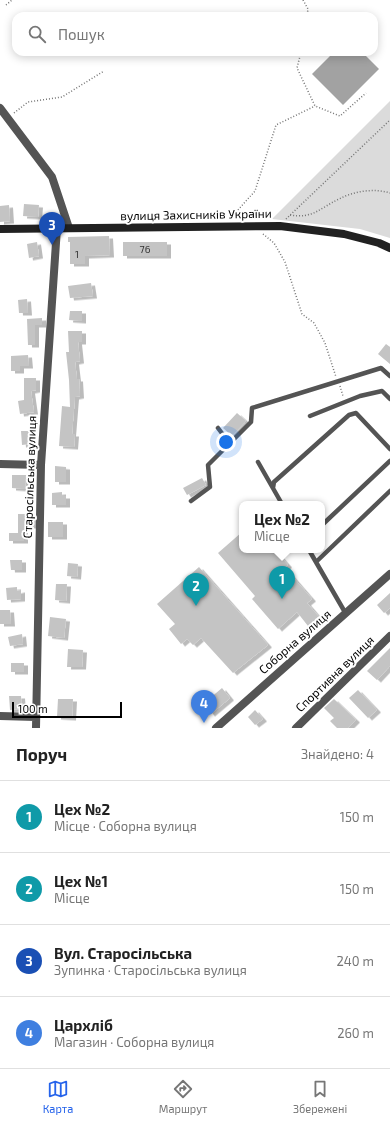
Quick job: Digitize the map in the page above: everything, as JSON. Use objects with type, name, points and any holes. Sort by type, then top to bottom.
[{"type":"street","points":[[0,108],[52,177],[69,228],[0,229]]},
{"type":"street","name":"вулиця Захисників України","points":[[69,228],[280,226],[344,234],[379,243],[390,248]]},
{"type":"street","name":"Старосільська вулиця","points":[[36,728],[41,464],[57,228]]},
{"type":"street","points":[[0,464],[41,464]]},
{"type":"street","name":"Соборна вулиця","points":[[216,728],[390,574]]},
{"type":"street","name":"Спортивна вулиця","points":[[296,728],[390,636]]},
{"type":"street","points":[[0,716],[36,717]]},
{"type":"lane","points":[[191,501],[210,487],[208,465],[251,422],[252,408],[381,368],[390,376]]},
{"type":"lane","points":[[310,416],[360,396],[382,391],[390,399]]},
{"type":"lane","points":[[273,488],[274,482],[349,415],[356,413],[390,449]]},
{"type":"lane","points":[[218,428],[230,444]]},
{"type":"lane","points":[[325,522],[390,461]]},
{"type":"lane","points":[[258,462],[280,501]]},
{"type":"lane","points":[[316,562],[390,491]]},
{"type":"lane","points":[[311,553],[346,614]]},
{"type":"path","points":[[6,5],[12,0]]},
{"type":"path","points":[[303,0],[308,9],[308,12]]},
{"type":"path","points":[[300,56],[297,68],[315,106],[340,116],[366,93]]},
{"type":"path","points":[[7,117],[28,102],[62,97],[104,71]]},
{"type":"path","points":[[224,226],[255,192],[276,125],[315,106]]},
{"type":"path","points":[[280,226],[390,120]]},
{"type":"path","points":[[290,215],[299,216],[314,213],[339,198],[363,191],[390,193]]},
{"type":"path","points":[[253,226],[274,243],[285,262],[302,314],[314,323],[325,343],[345,402]]},
{"type":"shaded area","points":[[330,56],[366,56],[379,69],[343,105],[312,74]]},
{"type":"shaded area","points":[[390,101],[390,238],[360,229],[272,219]]},
{"type":"building","points":[[24,204],[39,205],[38,217],[23,216]]},
{"type":"building","points":[[9,205],[10,221],[0,222],[0,206]]},
{"type":"building","points":[[109,236],[110,255],[85,256],[85,264],[70,264],[70,242],[68,242],[68,237]]},
{"type":"building","points":[[37,242],[39,256],[29,258],[27,244]]},
{"type":"building","points":[[123,242],[167,242],[167,256],[123,256]]},
{"type":"building","points":[[91,283],[93,296],[70,298],[68,286]]},
{"type":"building","points":[[27,299],[28,313],[19,313],[18,300]]},
{"type":"building","points":[[70,311],[82,311],[82,321],[69,320]]},
{"type":"building","points":[[42,318],[42,325],[35,325],[35,345],[28,345],[27,319]]},
{"type":"building","points":[[68,331],[82,331],[82,342],[78,342],[80,361],[75,362],[77,379],[79,379],[80,396],[75,397],[72,434],[75,434],[74,447],[59,446],[62,406],[70,407],[66,352],[69,352]]},
{"type":"building","points":[[386,344],[390,347],[390,364],[378,354]]},
{"type":"building","points":[[28,355],[29,366],[20,366],[20,371],[11,371],[11,356]]},
{"type":"building","points":[[24,378],[36,378],[36,390],[31,391],[34,412],[20,414],[18,401],[24,400]]},
{"type":"building","points":[[237,413],[246,421],[232,436],[223,428]]},
{"type":"building","points":[[21,431],[30,431],[30,444],[22,445]]},
{"type":"building","points":[[55,466],[66,467],[66,482],[55,482]]},
{"type":"building","points":[[12,475],[26,475],[25,489],[12,488]]},
{"type":"building","points":[[202,478],[206,485],[187,495],[183,488]]},
{"type":"building","points":[[62,492],[62,496],[66,496],[66,505],[52,505],[52,493]]},
{"type":"building","points":[[18,514],[32,514],[32,526],[24,526],[24,541],[9,541],[9,533],[18,533]]},
{"type":"building","points":[[48,522],[63,522],[63,537],[48,537]]},
{"type":"building","points":[[239,535],[239,553],[278,553],[288,565],[285,568],[312,599],[307,603],[319,617],[308,626],[297,612],[278,629],[252,599],[255,596],[218,553]]},
{"type":"building","points":[[10,560],[22,560],[22,570],[11,570]]},
{"type":"building","points":[[68,563],[78,564],[77,577],[67,576]]},
{"type":"building","points":[[199,567],[268,645],[233,673],[201,638],[193,645],[187,639],[181,644],[169,629],[175,624],[157,604]]},
{"type":"building","points":[[56,584],[67,584],[66,601],[55,600]]},
{"type":"building","points":[[17,587],[17,591],[21,590],[21,599],[7,600],[6,588]]},
{"type":"building","points":[[390,593],[390,608],[384,613],[377,605]]},
{"type":"building","points":[[0,610],[10,610],[11,624],[0,624]]},
{"type":"building","points":[[50,617],[66,619],[64,638],[48,636]]},
{"type":"building","points":[[22,634],[23,644],[10,646],[8,637]]},
{"type":"building","points":[[390,648],[390,666],[377,680],[367,671]]},
{"type":"building","points":[[68,649],[83,650],[82,667],[67,667]]},
{"type":"building","points":[[11,663],[24,663],[24,672],[11,672]]},
{"type":"building","points":[[222,688],[230,698],[211,714],[203,704]]},
{"type":"building","points":[[358,690],[377,710],[368,718],[349,698]]},
{"type":"building","points":[[9,696],[21,696],[22,709],[10,710]]},
{"type":"building","points":[[58,699],[73,699],[72,718],[57,717]]},
{"type":"building","points":[[334,699],[356,720],[348,728],[337,728],[330,721],[334,718],[324,708]]},
{"type":"building","points":[[255,710],[263,719],[255,725],[248,717]]},
{"type":"place","name":"Вул. Старосільська","points":[[52,245]]},
{"type":"place","name":"Цех №2","points":[[282,599]]},
{"type":"place","name":"Цех №1","points":[[196,606]]},
{"type":"place","name":"Цархліб","points":[[204,723]]}]
